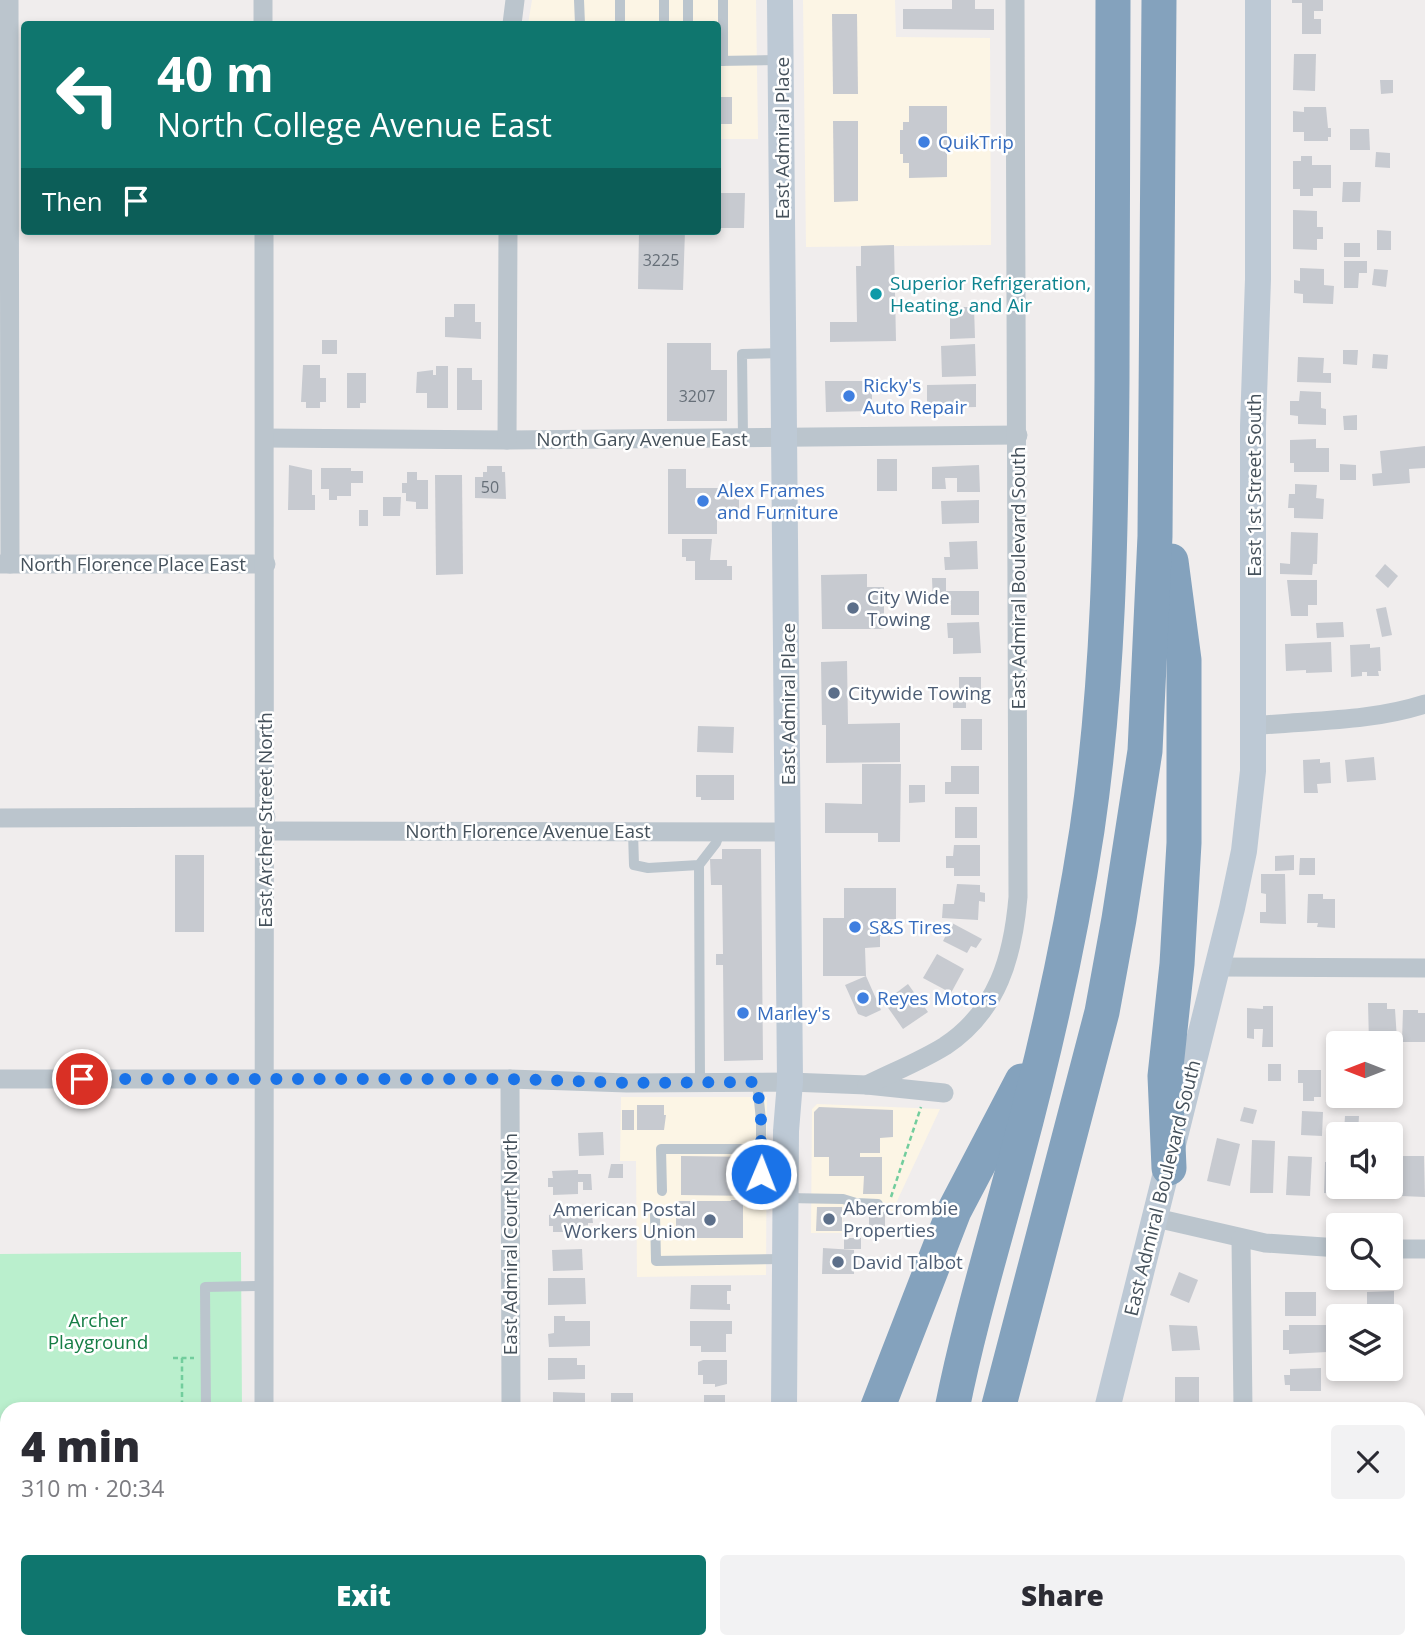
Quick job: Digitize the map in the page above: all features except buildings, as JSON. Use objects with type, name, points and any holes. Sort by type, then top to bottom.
[{"type":"highway","points":[[953,1402],[965,1344],[1049,1029],[1071,925],[1087,829],[1107,632],[1111,494],[1113,0]]},
{"type":"highway","points":[[1000,1402],[1102,1012],[1145,751],[1153,587],[1159,0]]},
{"type":"highway","points":[[1155,433],[1184,660],[1181,906],[1165,1076],[1169,1168]]},
{"type":"highway","points":[[880,1402],[954,1211],[1049,1029]]},
{"type":"main road","name":"East Admiral Place","points":[[780,0],[790,1082],[773,1132],[786,1171],[784,1402]]},
{"type":"main road","name":"East 1st Street South","points":[[1218,967],[1244,852],[1253,771],[1253,426],[1258,279],[1258,0]]},
{"type":"main road","name":"East Admiral Boulevard South","points":[[1109,1402],[1218,967]]},
{"type":"street","points":[[5,564],[9,0]]},
{"type":"street","points":[[263,0],[263,21]]},
{"type":"street","points":[[512,21],[515,0]]},
{"type":"street","name":"East Admiral Boulevard South","points":[[867,1085],[946,1045],[973,1021],[1004,975],[1015,935],[1018,897],[1018,435],[1015,0]]},
{"type":"street","name":"East Archer Street North","points":[[264,235],[264,1402]]},
{"type":"street","points":[[507,440],[508,235]]},
{"type":"street","name":"North Gary Avenue East","points":[[265,438],[507,440],[1018,435]]},
{"type":"street","name":"North Florence Place East","points":[[5,564],[266,564]]},
{"type":"street","points":[[1253,726],[1362,719],[1425,704]]},
{"type":"street","name":"North Florence Avenue East","points":[[0,818],[633,832],[789,832]]},
{"type":"street","points":[[1218,967],[1425,968]]},
{"type":"street","points":[[0,1079],[790,1082],[867,1085],[934,1092]]},
{"type":"street","name":"East Admiral Court North","points":[[510,1079],[511,1402]]},
{"type":"street","points":[[1156,1218],[1241,1239],[1326,1247]]},
{"type":"street","points":[[1241,1239],[1243,1402]]},
{"type":"street","points":[[1403,1249],[1425,1250]]},
{"type":"lane","points":[[579,0],[580,21]]},
{"type":"lane","points":[[620,0],[620,21]]},
{"type":"lane","points":[[664,0],[664,21]]},
{"type":"lane","points":[[688,0],[688,21]]},
{"type":"lane","points":[[721,41],[723,0]]},
{"type":"lane","points":[[721,61],[782,60]]},
{"type":"lane","points":[[743,438],[742,354],[785,353]]},
{"type":"lane","points":[[633,832],[634,865],[648,868],[699,865]]},
{"type":"lane","points":[[700,1082],[699,865],[716,843],[720,832]]},
{"type":"lane","points":[[757,1082],[773,1132],[761,1149],[761,1174],[786,1171]]},
{"type":"lane","points":[[662,1191],[661,1149],[761,1149]]},
{"type":"lane","points":[[786,1198],[843,1199],[856,1203],[878,1204]]},
{"type":"lane","points":[[655,1214],[656,1261],[786,1259]]},
{"type":"lane","points":[[206,1402],[205,1287],[263,1286]]},
{"type":"path","points":[[878,1204],[886,1203],[891,1197],[919,1115],[934,1092]]},
{"type":"path","points":[[173,1358],[205,1358]]},
{"type":"path","points":[[182,1358],[182,1402]]},
{"type":"shaded area","points":[[532,0],[756,0],[758,139],[721,139],[721,21],[528,21]]},
{"type":"shaded area","points":[[803,0],[895,0],[896,37],[990,38],[991,245],[806,247]]},
{"type":"shaded area","points":[[621,1097],[767,1097],[766,1275],[637,1277],[636,1161],[620,1161]]},
{"type":"shaded area","points":[[817,1104],[940,1109],[890,1216],[883,1208],[843,1208],[842,1233],[811,1233],[812,1109]]},
{"type":"green space","name":"Archer Playground","points":[[241,1252],[242,1402],[0,1402],[0,1254]]},
{"type":"place","name":"QuikTrip","points":[[924,142]]},
{"type":"place","name":"Superior Refrigeration, Heating, and Air","points":[[876,294]]},
{"type":"place","name":"Ricky's Auto Repair","points":[[849,396]]},
{"type":"place","name":"Alex Frames and Furniture","points":[[703,501]]},
{"type":"place","name":"City Wide Towing","points":[[853,608]]},
{"type":"place","name":"Citywide Towing","points":[[834,693]]},
{"type":"place","name":"S&S Tires","points":[[855,927]]},
{"type":"place","name":"Reyes Motors","points":[[863,998]]},
{"type":"place","name":"Marley's","points":[[743,1013]]},
{"type":"place","name":"Abercrombie Properties","points":[[829,1219]]},
{"type":"place","name":"American Postal Workers Union","points":[[710,1220]]},
{"type":"place","name":"David Talbot","points":[[838,1262]]},
{"type":"route","points":[[82,1079],[757,1082],[761,1120],[761,1174]]}]
